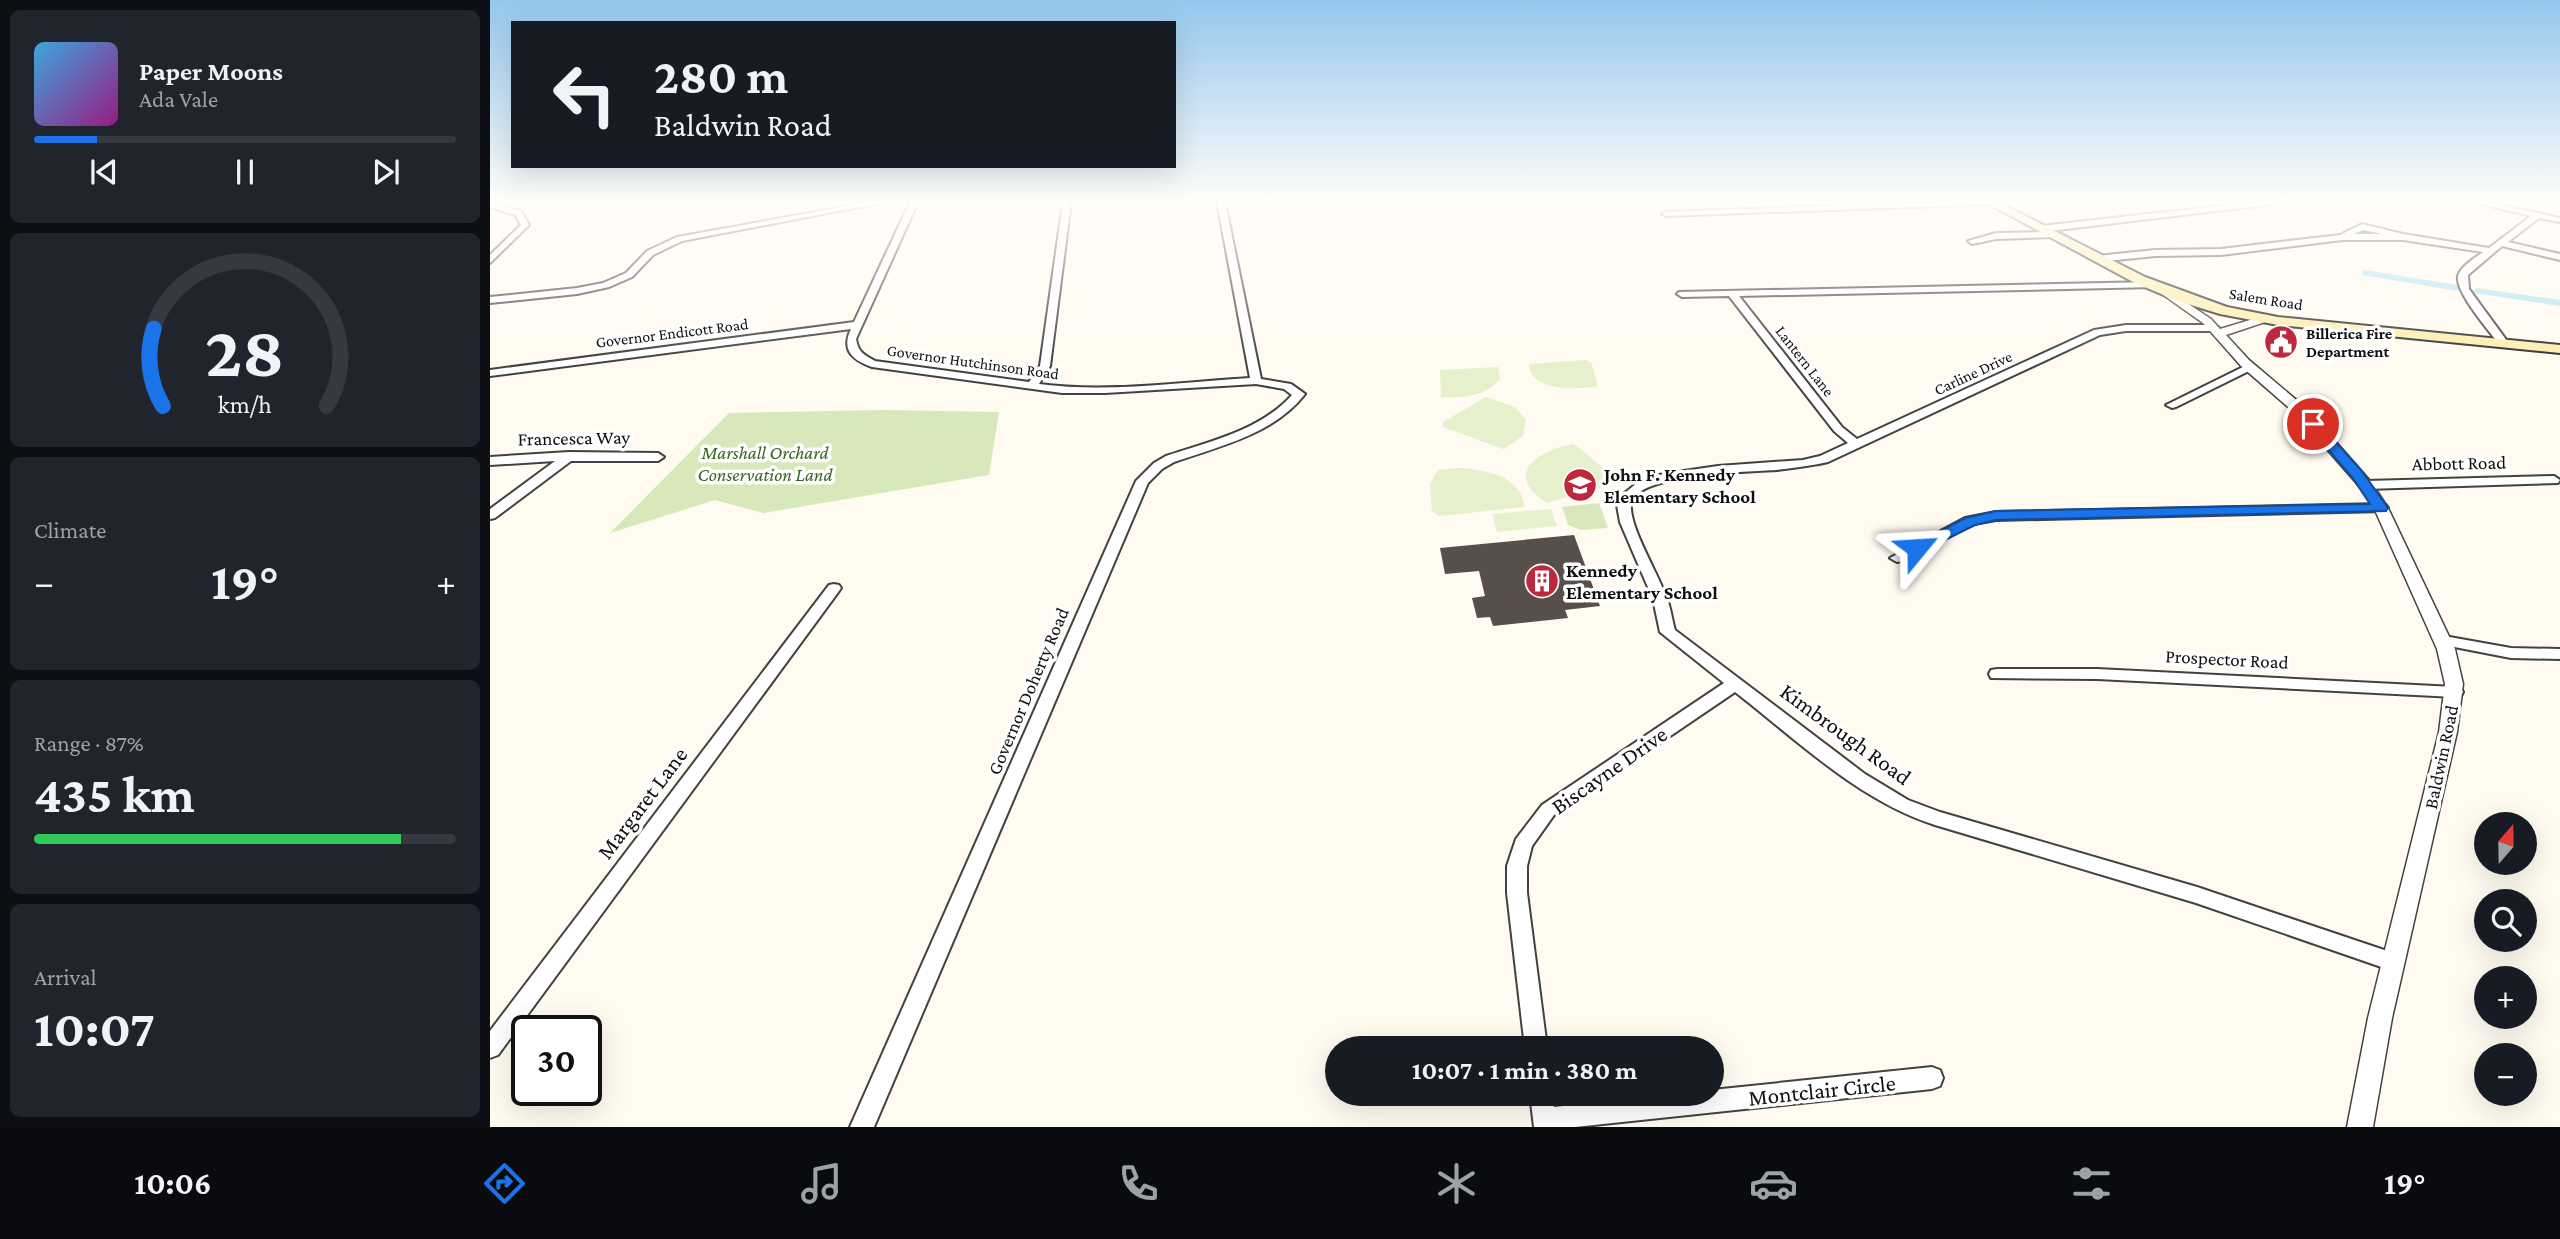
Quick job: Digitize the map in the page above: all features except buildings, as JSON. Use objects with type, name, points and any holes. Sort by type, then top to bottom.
[{"type":"main road","name":"Salem Road","points":[[2089,255],[2155,287],[2205,306],[2264,319],[2502,341],[2560,349]]},
{"type":"street","points":[[490,300],[599,286],[629,275],[648,255]]},
{"type":"street","name":"Governor Hutchinson Road","points":[[890,255],[851,339],[852,349],[859,357],[872,364],[1032,386],[1090,391],[1256,381]]},
{"type":"street","points":[[1032,386],[1045,366],[1060,255]]},
{"type":"street","points":[[1231,255],[1256,381]]},
{"type":"street","points":[[2097,259],[2140,255]]},
{"type":"street","points":[[2485,255],[2468,268],[2462,283],[2502,341]]},
{"type":"street","points":[[1682,294],[2155,287]]},
{"type":"street","name":"Baldwin Road","points":[[2155,287],[2194,310],[2217,331],[2249,367],[2301,411],[2366,485],[2381,508],[2444,641],[2453,671],[2455,692],[2445,745],[2393,962],[2360,1127]]},
{"type":"street","name":"Lantern Lane","points":[[1732,293],[1838,429],[1857,444]]},
{"type":"street","points":[[2217,331],[2264,319]]},
{"type":"street","name":"Governor Endicott Road","points":[[490,373],[857,325]]},
{"type":"street","name":"Carline Drive","points":[[1749,468],[1810,463],[1857,444],[2098,332],[2126,328],[2217,331]]},
{"type":"street","points":[[2172,405],[2249,367]]},
{"type":"street","name":"Governor Doherty Road","points":[[862,1127],[1143,481],[1158,466],[1170,459],[1254,429],[1283,409],[1298,394],[1287,386],[1256,381]]},
{"type":"street","points":[[490,515],[569,456]]},
{"type":"street","name":"Francesca Way","points":[[490,461],[569,456],[658,457]]},
{"type":"street","name":"Kimbrough Road","points":[[1749,468],[1672,476],[1647,482],[1629,493],[1624,505],[1628,522],[1660,599],[1667,630],[1859,779],[1910,808],[2153,881],[2314,933],[2393,962]]},
{"type":"street","name":"Abbott Road","points":[[2366,485],[2554,480]]},
{"type":"street","points":[[1897,558],[1970,521],[1996,516],[2381,508]]},
{"type":"street","name":"Margaret Lane","points":[[490,1048],[834,588]]},
{"type":"street","points":[[2444,641],[2500,652],[2560,654]]},
{"type":"street","name":"Prospector Road","points":[[1997,674],[2097,674],[2455,692]]},
{"type":"street","name":"Biscayne Drive","points":[[1535,1036],[1517,893],[1517,866],[1523,844],[1548,810],[1736,683]]},
{"type":"street","name":"Montclair Circle","points":[[1545,1123],[1932,1078]]},
{"type":"green space","points":[[1585,360],[1591,362],[1598,386],[1568,388],[1546,384],[1531,373],[1529,364]]},
{"type":"green space","points":[[1498,367],[1500,379],[1488,390],[1465,396],[1441,397],[1440,370]]},
{"type":"green space","points":[[1486,397],[1515,407],[1526,420],[1523,436],[1503,449],[1443,427],[1443,422]]},
{"type":"green space","name":"Marshall Orchard Conservation Land","points":[[884,410],[999,412],[989,475],[763,513],[715,500],[610,533],[729,413]]},
{"type":"green space","points":[[1574,444],[1617,479],[1613,484],[1547,503],[1534,493],[1527,483],[1526,473],[1538,457]]},
{"type":"green space","points":[[1438,470],[1479,470],[1509,481],[1522,496],[1524,507],[1440,516],[1432,512],[1430,484]]},
{"type":"green space","points":[[1599,503],[1608,528],[1581,530],[1568,525],[1562,507]]},
{"type":"green space","points":[[1551,509],[1557,526],[1497,532],[1492,514]]},
{"type":"waterway","points":[[2365,273],[2457,288]]},
{"type":"waterway","points":[[2477,291],[2560,303]]},
{"type":"place","name":"Billerica Fire Department","points":[[2281,342]]},
{"type":"place","name":"John F. Kennedy Elementary School","points":[[1580,485]]},
{"type":"place","name":"Kennedy Elementary School","points":[[1542,581]]},
{"type":"route","points":[[1917,548],[1970,521],[1996,516],[2381,508],[2342,455],[2313,424]]}]
